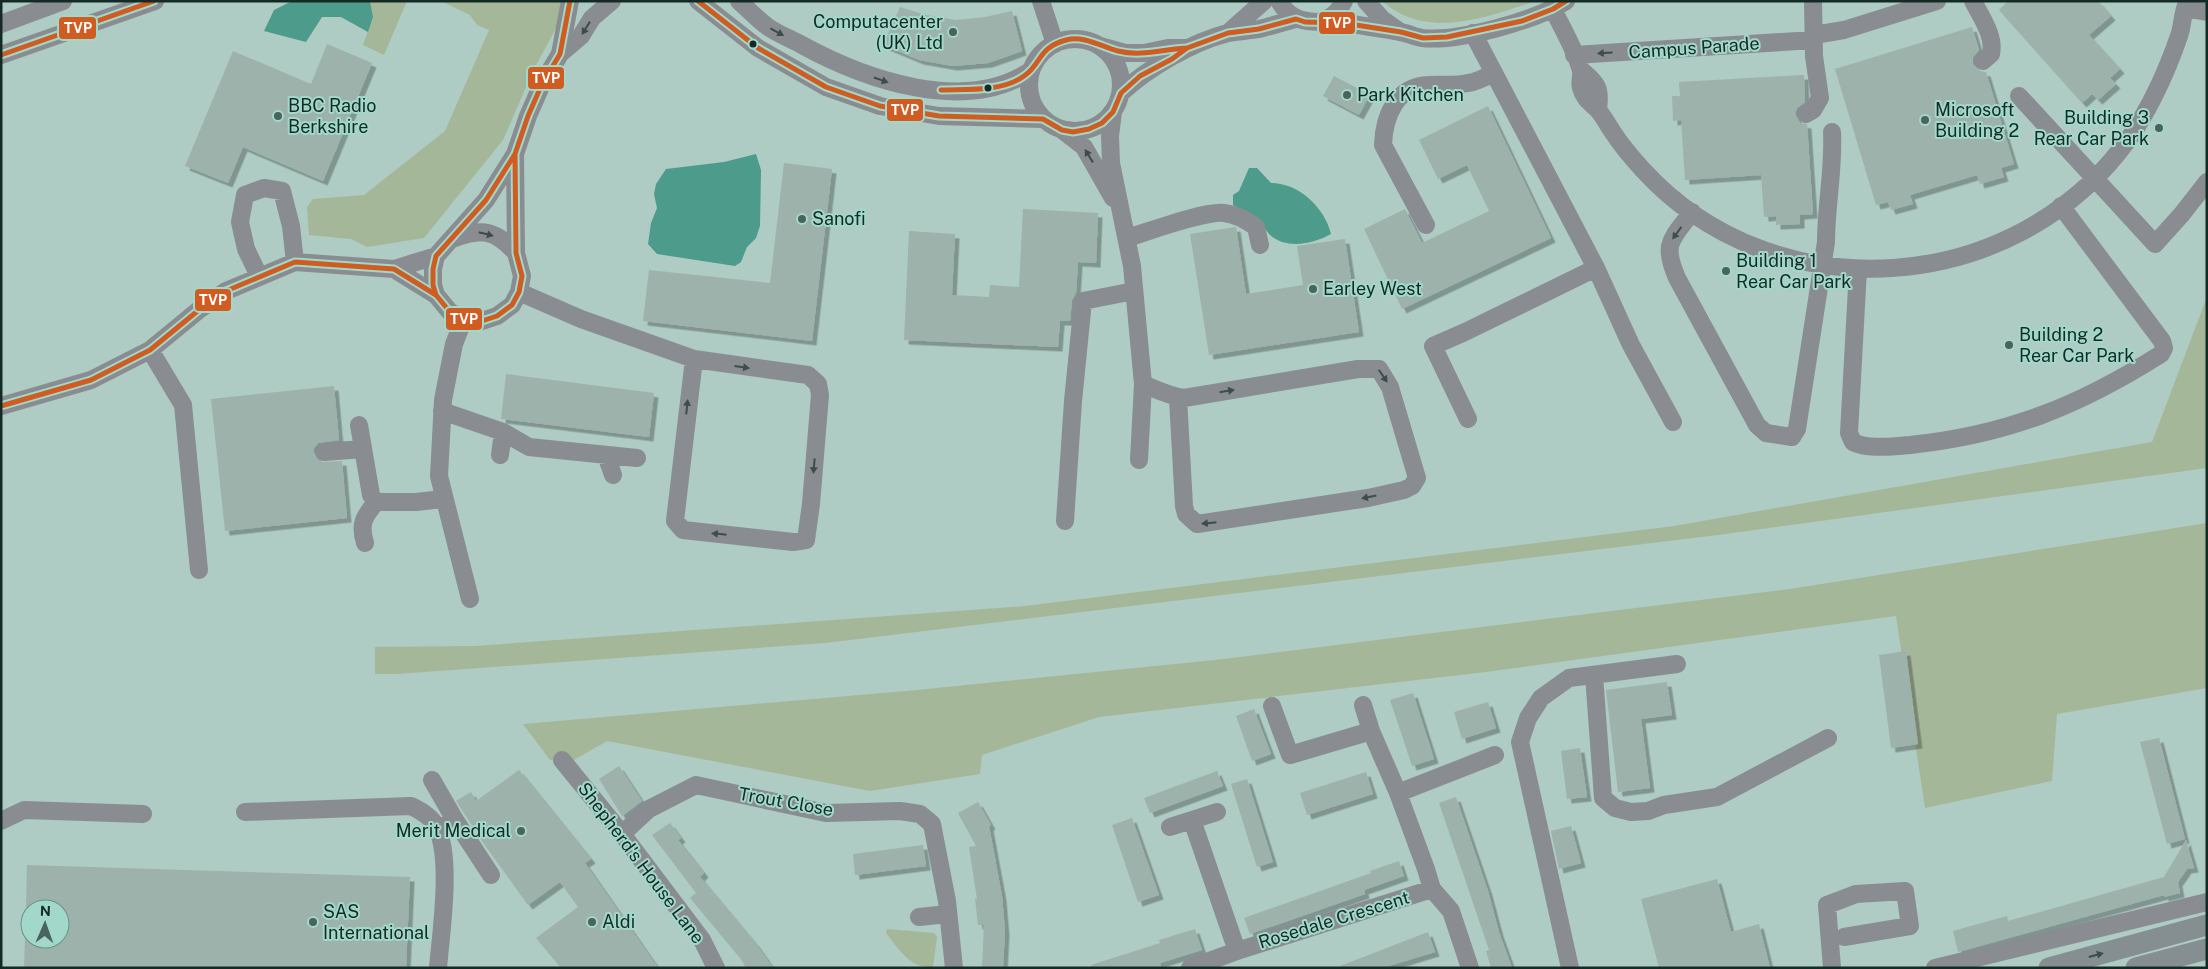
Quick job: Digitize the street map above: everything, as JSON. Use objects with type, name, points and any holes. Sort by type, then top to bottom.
[{"type":"main road","points":[[2049,968],[2207,925]]},
{"type":"main road","points":[[2136,968],[2207,949]]},
{"type":"street","points":[[1,24],[63,1]]},
{"type":"street","points":[[1,55],[155,1]]},
{"type":"street","points":[[560,54],[570,1]]},
{"type":"street","points":[[1,406],[91,380],[150,350],[200,309],[226,291],[295,262],[394,269],[436,256],[486,200],[515,154],[528,116],[542,84],[560,54],[581,36],[592,18],[612,1]]},
{"type":"street","points":[[698,1],[758,48],[826,87],[880,106],[939,116],[1043,119]]},
{"type":"street","points":[[740,1],[768,27],[835,63],[887,82],[937,90],[986,89],[1020,78],[1030,71]]},
{"type":"street","points":[[1041,1],[1055,44]]},
{"type":"street","points":[[1228,33],[1264,1]]},
{"type":"street","points":[[1279,1],[1286,12],[1296,19]]},
{"type":"street","points":[[1318,22],[1330,18],[1340,10],[1344,1]]},
{"type":"street","points":[[1366,1],[1382,19],[1401,32]]},
{"type":"street","points":[[1806,114],[1813,110],[1820,98],[1812,1]]},
{"type":"street","name":"Campus Parade","points":[[1577,63],[1637,52],[1814,37],[1844,30],[1937,1]]},
{"type":"street","points":[[1973,1],[1992,41],[1991,54],[1983,61]]},
{"type":"street","points":[[1139,460],[1143,384],[1127,234],[1111,163],[1110,136],[1113,112],[1121,93],[1140,76],[1172,59],[1187,48],[1228,33],[1259,29],[1296,19],[1343,23],[1401,32],[1423,38],[1447,37],[1473,33],[1522,21],[1559,5],[1577,63],[1593,81],[1600,94],[1598,109],[1619,141],[1663,190],[1692,212],[1757,248],[1792,259],[1858,269],[1903,267],[1966,256],[2014,236],[2040,222],[2094,178],[2129,138],[2151,102],[2180,33],[2186,4],[2207,12]]},
{"type":"street","points":[[1473,33],[1596,268],[1631,345],[1673,422]]},
{"type":"street","points":[[1127,234],[1109,188],[1084,146],[1043,119],[1031,100],[1028,87],[1030,71],[1039,56],[1055,44],[1070,39],[1083,40],[1125,53],[1144,53],[1168,48],[1187,48]]},
{"type":"street","points":[[1099,46],[1116,65],[1121,93]]},
{"type":"street","points":[[1426,226],[1383,145],[1390,111],[1396,99],[1409,89],[1427,84],[1470,83],[1494,73]]},
{"type":"street","points":[[2019,96],[2155,244],[2207,182]]},
{"type":"street","points":[[1062,130],[1073,132],[1089,130],[1102,123],[1113,112]]},
{"type":"street","points":[[1692,212],[1669,244],[1669,256],[1677,278],[1757,425],[1766,433],[1788,437],[1795,435],[1822,265],[1833,165],[1832,132]]},
{"type":"street","points":[[394,269],[436,295],[450,312],[464,319],[482,321],[497,316],[512,305],[519,292],[522,276],[516,253],[515,154]]},
{"type":"street","points":[[259,276],[246,249],[240,222],[245,194],[264,188],[282,191],[291,226],[295,262]]},
{"type":"street","points":[[1858,269],[1849,433],[1854,442],[1863,445],[1900,446],[1940,442],[2017,424],[2060,410],[2096,392],[2148,362],[2160,354],[2164,348],[2162,341],[2061,206]]},
{"type":"street","points":[[1127,234],[1224,213],[1240,217],[1256,227],[1260,245]]},
{"type":"street","points":[[452,239],[471,232],[487,232],[506,242],[516,253]]},
{"type":"street","points":[[436,256],[433,269],[433,285],[436,295]]},
{"type":"street","points":[[1468,418],[1432,346],[1465,332],[1596,268]]},
{"type":"street","points":[[1065,521],[1083,300],[1134,291]]},
{"type":"street","points":[[519,292],[581,319],[694,359],[808,375],[818,384],[819,410],[806,540],[793,542],[692,532],[683,530],[675,521],[694,359]]},
{"type":"street","points":[[464,319],[454,344],[442,411],[439,476],[443,499],[470,599]]},
{"type":"street","points":[[150,350],[183,404],[199,570]]},
{"type":"street","points":[[1143,384],[1170,397],[1184,398],[1358,369],[1379,369],[1390,387],[1417,478],[1412,486],[1404,490],[1368,498],[1197,524],[1186,514],[1184,506],[1178,398]]},
{"type":"street","points":[[442,411],[503,432],[529,447],[637,458]]},
{"type":"street","points":[[359,425],[371,495],[376,502]]},
{"type":"street","points":[[500,454],[503,432]]},
{"type":"street","points":[[324,452],[364,449]]},
{"type":"street","points":[[606,455],[613,475]]},
{"type":"street","points":[[376,502],[416,502],[443,499]]},
{"type":"street","points":[[364,543],[362,534],[363,518],[376,502]]},
{"type":"street","points":[[1570,968],[1520,742],[1528,718],[1541,698],[1569,678],[1678,664]]},
{"type":"street","points":[[1594,674],[1603,798],[1614,808],[1631,812],[1648,811],[1664,806],[1717,797],[1828,738]]},
{"type":"street","name":"Rosedale Crescent","points":[[1363,705],[1371,731],[1398,793],[1432,889],[1451,912],[1470,968]]},
{"type":"street","points":[[1272,706],[1290,755],[1371,731]]},
{"type":"street","points":[[1398,793],[1495,754]]},
{"type":"street","name":"Shepherd's House Lane","points":[[562,760],[622,834],[702,940],[716,968]]},
{"type":"street","points":[[432,780],[455,820],[491,875]]},
{"type":"street","name":"Trout Close","points":[[622,834],[649,809],[696,785],[826,813],[900,811],[920,814],[932,824],[948,914],[954,968]]},
{"type":"street","points":[[245,812],[411,806],[421,810],[438,829],[445,874],[438,968]]},
{"type":"street","points":[[5,817],[24,810],[143,814]]},
{"type":"street","points":[[1170,827],[1217,812]]},
{"type":"street","points":[[438,829],[455,820]]},
{"type":"street","name":"Rosedale Crescent","points":[[1192,820],[1237,951]]},
{"type":"street","name":"Rosedale Crescent","points":[[1190,968],[1237,951],[1432,889]]},
{"type":"street","points":[[1832,968],[1827,905],[1856,894],[1904,892],[1910,926],[1844,937]]},
{"type":"street","points":[[1936,968],[2207,902]]},
{"type":"street","points":[[919,916],[948,914]]},
{"type":"shaded area","points":[[292,1],[370,1],[373,17],[368,32],[341,17],[322,17],[306,42],[264,31],[274,10]]},
{"type":"shaded area","points":[[370,1],[407,1],[384,55],[363,45],[373,17]]},
{"type":"shaded area","points":[[441,1],[565,1],[563,15],[533,71],[503,140],[424,238],[367,247],[351,239],[309,235],[307,207],[313,199],[364,195],[445,131],[489,30],[477,25],[470,15]]},
{"type":"shaded area","points":[[1382,1],[1536,1],[1477,19],[1437,23],[1418,20],[1399,13]]},
{"type":"shaded area","points":[[756,154],[761,170],[760,226],[756,238],[747,247],[741,262],[735,266],[657,254],[648,244],[651,223],[657,208],[654,194],[656,184],[666,169],[724,162]]},
{"type":"shaded area","points":[[1249,168],[1257,168],[1271,183],[1291,187],[1301,192],[1317,206],[1328,224],[1331,234],[1308,243],[1291,244],[1276,239],[1269,234],[1256,219],[1233,205],[1233,195],[1239,191]]},
{"type":"shaded area","points":[[2207,297],[2207,468],[1718,535],[825,643],[397,674],[375,674],[375,647],[475,646],[1025,606],[1674,526],[2152,442]]},
{"type":"shaded area","points":[[2207,523],[2207,688],[2057,714],[2052,781],[1925,808],[1896,616],[1486,672],[1099,717],[982,755],[980,774],[870,791],[607,741],[572,761],[550,760],[523,724],[917,690],[1215,660],[1790,589]]},
{"type":"shaded area","points":[[887,929],[934,933],[937,937],[933,967],[918,965],[906,957],[886,933]]},
{"type":"building","points":[[2008,1],[2098,1],[2111,16],[2089,35],[2120,69],[2110,78],[2116,84],[2098,100],[2092,94],[2082,103],[1999,10]]},
{"type":"building","name":"Computacenter (UK) Ltd","points":[[900,7],[926,15],[956,20],[985,17],[1012,11],[1022,51],[988,63],[953,66],[919,60],[883,45]]},
{"type":"building","name":"Microsoft Building 2","points":[[1972,27],[1979,50],[1973,57],[1973,64],[1979,71],[1986,72],[2014,164],[2001,168],[2004,177],[1980,184],[1977,175],[1910,195],[1913,204],[1891,210],[1888,202],[1876,205],[1835,69]]},
{"type":"building","name":"BBC Radio Berkshire","points":[[327,44],[372,63],[323,181],[243,147],[228,183],[185,166],[233,51],[311,84]]},
{"type":"building","points":[[1804,75],[1805,102],[1797,108],[1795,114],[1800,123],[1807,124],[1813,214],[1800,215],[1800,224],[1776,225],[1776,216],[1764,217],[1761,175],[1685,180],[1681,120],[1673,121],[1672,96],[1680,96],[1679,82]]},
{"type":"building","name":"Park Kitchen","points":[[1334,76],[1370,95],[1359,115],[1323,96]]},
{"type":"building","points":[[1488,106],[1551,238],[1402,309],[1364,229],[1405,209],[1422,243],[1489,211],[1467,165],[1438,179],[1419,140]]},
{"type":"building","name":"Sanofi","points":[[784,163],[832,169],[812,341],[643,321],[649,270],[770,283]]},
{"type":"building","points":[[1023,209],[1098,213],[1096,263],[1078,262],[1076,293],[1072,300],[1070,321],[1060,321],[1058,347],[904,340],[909,231],[955,234],[952,295],[989,297],[990,285],[1019,287]]},
{"type":"building","name":"Earley West","points":[[1236,227],[1246,294],[1303,285],[1297,246],[1345,239],[1359,332],[1209,355],[1190,234]]},
{"type":"building","points":[[506,374],[654,393],[649,437],[501,419]]},
{"type":"building","points":[[334,386],[339,440],[318,443],[314,448],[314,453],[320,462],[342,461],[347,518],[225,531],[211,399]]},
{"type":"building","points":[[1906,651],[1918,744],[1891,748],[1879,655]]},
{"type":"building","points":[[1667,682],[1672,715],[1641,719],[1650,788],[1618,792],[1606,690]]},
{"type":"building","points":[[1413,693],[1434,759],[1412,766],[1390,700]]},
{"type":"building","points":[[1488,702],[1496,728],[1462,739],[1454,712]]},
{"type":"building","points":[[1254,709],[1271,754],[1252,761],[1236,716]]},
{"type":"building","points":[[2159,738],[2185,839],[2167,844],[2140,742]]},
{"type":"building","points":[[1580,748],[1587,797],[1567,799],[1561,751]]},
{"type":"building","points":[[619,766],[642,801],[622,816],[599,779]]},
{"type":"building","points":[[519,770],[591,859],[585,863],[658,968],[561,968],[536,938],[578,907],[560,882],[528,905],[456,801],[471,792],[476,801]]},
{"type":"building","points":[[1217,771],[1223,786],[1150,813],[1144,798]]},
{"type":"building","points":[[1366,772],[1373,794],[1307,815],[1300,793]]},
{"type":"building","points":[[1247,779],[1273,862],[1257,867],[1231,784]]},
{"type":"building","points":[[1456,797],[1512,968],[1491,968],[1486,951],[1489,950],[1439,803]]},
{"type":"building","points":[[978,802],[991,825],[989,826],[1002,896],[1005,931],[1003,968],[982,968],[984,925],[978,925],[975,899],[977,899],[969,847],[976,846],[958,813]]},
{"type":"building","points":[[1132,818],[1159,895],[1138,902],[1112,825]]},
{"type":"building","points":[[670,823],[681,838],[678,840],[704,873],[700,877],[756,944],[773,968],[746,968],[740,958],[690,898],[696,893],[652,835]]},
{"type":"building","points":[[1571,826],[1581,863],[1559,869],[1551,831]]},
{"type":"building","points":[[2186,840],[2194,868],[2187,869],[2178,882],[2180,893],[2164,897],[2164,895],[1958,952],[1953,931],[2007,916],[2008,921],[2164,877]]},
{"type":"building","points":[[923,845],[926,866],[855,875],[853,854]]},
{"type":"building","points":[[1399,861],[1404,876],[1364,890],[1365,894],[1250,934],[1244,918],[1371,873],[1370,871]]},
{"type":"building","points":[[27,865],[410,877],[406,968],[24,968],[25,949],[70,949],[70,899],[26,899]]},
{"type":"building","points":[[1717,879],[1731,932],[1759,924],[1770,968],[1659,968],[1641,899]]},
{"type":"building","points":[[1195,929],[1202,950],[1160,963],[1161,968],[1092,968],[1091,965],[1160,943],[1159,940]]},
{"type":"building","points":[[1428,932],[1435,952],[1382,968],[1340,968],[1340,966]]},
{"type":"transit line","name":"TVP","points":[[1,55],[154,1]]},
{"type":"transit line","name":"TVP","points":[[515,154],[528,116],[542,84],[560,54],[570,1]]},
{"type":"transit line","name":"TVP","points":[[698,1],[758,48],[826,87],[880,106],[939,116],[1043,119],[1062,130],[1073,132],[1089,129],[1102,123],[1113,112],[1121,93],[1140,76],[1172,59],[1187,48],[1228,33],[1259,29],[1296,19],[1305,22],[1343,23],[1401,32],[1423,38],[1447,37],[1522,21],[1553,9],[1566,1]]},
{"type":"transit line","name":"TVP","points":[[941,90],[984,89],[1005,85],[1024,76],[1050,47],[1066,40],[1086,40],[1127,53],[1187,48]]},
{"type":"transit line","name":"TVP","points":[[515,154],[516,253],[522,276],[519,292],[512,305],[497,316],[482,321],[464,319],[450,312],[436,295],[433,285],[433,269],[436,256],[486,200],[515,154]]},
{"type":"transit line","name":"TVP","points":[[1,406],[91,380],[150,350],[200,309],[226,291],[295,262],[394,269],[436,295]]},
{"type":"place","name":"Computacenter (UK) Ltd","points":[[953,32]]},
{"type":"place","name":"Park Kitchen","points":[[1347,95]]},
{"type":"place","name":"BBC Radio Berkshire","points":[[278,116]]},
{"type":"place","name":"Microsoft Building 2","points":[[1925,120]]},
{"type":"place","name":"Building 3 Rear Car Park","points":[[2159,128]]},
{"type":"place","name":"Sanofi","points":[[802,219]]},
{"type":"place","name":"Building 1 Rear Car Park","points":[[1726,271]]},
{"type":"place","name":"Earley West","points":[[1313,289]]},
{"type":"place","name":"Building 2 Rear Car Park","points":[[2009,345]]},
{"type":"place","name":"Merit Medical","points":[[521,831]]},
{"type":"place","name":"SAS International","points":[[313,922]]},
{"type":"place","name":"Aldi","points":[[592,922]]}]
